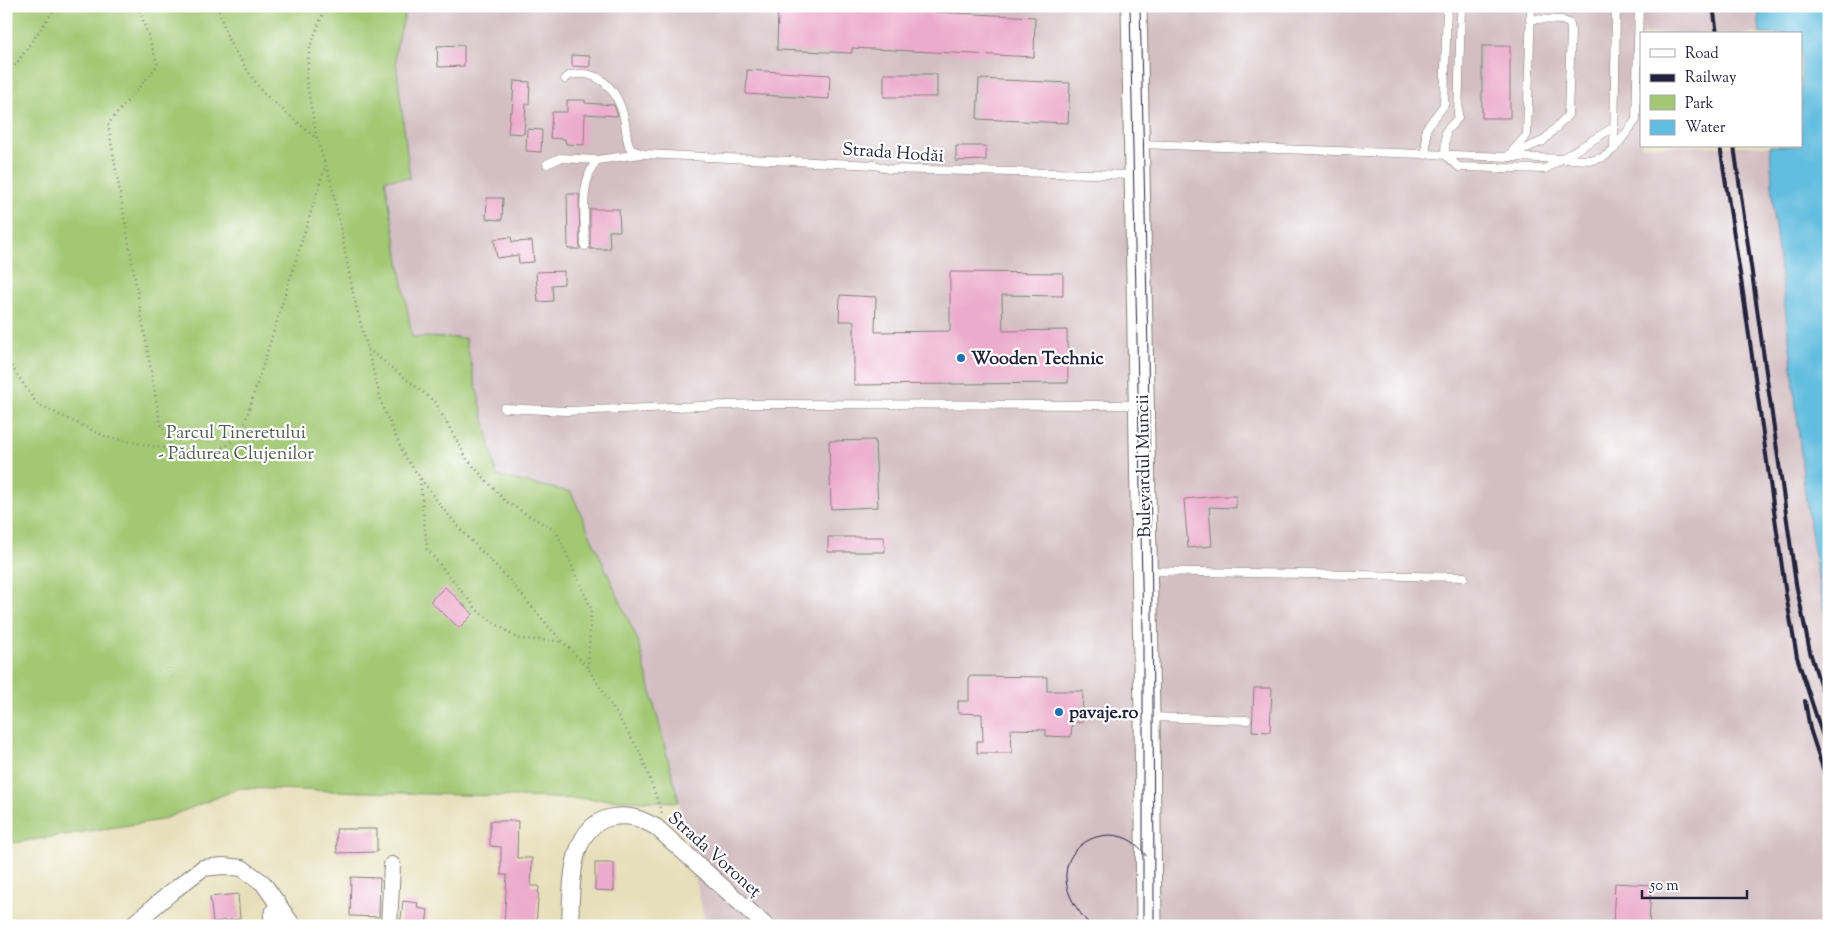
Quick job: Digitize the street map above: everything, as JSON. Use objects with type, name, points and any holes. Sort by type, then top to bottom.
[{"type":"main road","name":"Bulevardul Muncii","points":[[1134,6],[1145,571],[1149,926]]},
{"type":"street","name":"Strada Voroneț","points":[[570,926],[575,858],[580,841],[591,826],[605,819],[623,815],[640,818],[656,827],[766,926]]},
{"type":"street","points":[[389,926],[392,865]]},
{"type":"street","points":[[131,926],[203,868],[223,866],[242,868],[263,883],[293,926]]},
{"type":"street","points":[[273,926],[272,915],[278,903]]},
{"type":"lane","points":[[1426,155],[1426,129],[1444,105],[1448,6]]},
{"type":"lane","points":[[1461,6],[1458,118],[1446,131],[1446,155],[1459,167],[1545,169],[1565,159],[1614,127]]},
{"type":"lane","points":[[1507,157],[1527,135],[1531,6]]},
{"type":"lane","points":[[1614,149],[1616,6]]},
{"type":"lane","points":[[1138,144],[1593,160],[1604,157],[1614,149],[1636,120],[1639,6]]},
{"type":"lane","points":[[1507,157],[1543,141],[1568,115],[1570,24],[1562,20],[1530,19]]},
{"type":"lane","points":[[565,79],[570,75],[591,75],[612,88],[620,105],[625,123],[627,142],[631,150],[645,154]]},
{"type":"lane","name":"Strada Hodăi","points":[[547,164],[560,158],[597,160],[645,154],[874,164],[888,169],[1138,175]]},
{"type":"lane","points":[[585,246],[585,191],[590,168],[597,160]]},
{"type":"lane","points":[[504,408],[566,411],[756,404],[1142,405]]},
{"type":"lane","points":[[1145,571],[1464,577]]},
{"type":"lane","points":[[1147,716],[1247,720]]},
{"type":"path","points":[[6,78],[57,6]]},
{"type":"path","points":[[138,6],[158,66],[108,124],[160,422],[173,450]]},
{"type":"path","points":[[217,6],[229,42],[262,92],[317,139]]},
{"type":"path","points":[[326,6],[310,47],[306,79],[317,139],[332,185],[354,298],[383,408],[405,457],[462,531],[511,582],[588,668],[640,752],[661,808],[663,833]]},
{"type":"path","points":[[6,358],[37,404],[106,437],[173,450],[196,457],[226,446],[242,432],[326,165]]},
{"type":"path","points":[[367,348],[435,402],[467,459],[506,502],[556,531],[591,608],[588,668]]},
{"type":"path","points":[[420,477],[427,549],[479,612],[518,639],[563,641]]},
{"type":"shaded area","points":[[407,6],[1758,6],[1760,32],[1640,32],[1640,148],[1770,148],[1774,219],[1790,347],[1805,494],[1820,588],[1829,629],[1829,926],[706,926],[679,802],[638,641],[571,492],[497,476],[465,338],[412,338],[385,179],[409,178],[395,53]]},
{"type":"green space","name":"Parcul Tineretului - Pădurea Clujenilor","points":[[6,6],[407,6],[395,53],[410,178],[385,179],[412,337],[465,338],[497,476],[571,492],[638,641],[679,802],[240,788],[161,820],[6,844]]},
{"type":"water","points":[[1758,6],[1829,6],[1829,629],[1820,588],[1805,494],[1790,347],[1774,219],[1770,148],[1802,148],[1802,32],[1760,32]]},
{"type":"building","points":[[861,8],[936,10],[936,12],[1035,17],[1034,57],[852,48],[852,53],[777,50],[778,9],[861,12]]},
{"type":"building","points":[[464,45],[464,66],[438,67],[437,46]]},
{"type":"building","points":[[1482,46],[1510,46],[1510,118],[1482,118]]},
{"type":"building","points":[[572,55],[590,56],[590,67],[572,66]]},
{"type":"building","points":[[747,70],[830,75],[829,99],[746,94]]},
{"type":"building","points":[[884,74],[937,74],[937,97],[884,97]]},
{"type":"building","points":[[979,79],[1070,83],[1068,123],[977,119]]},
{"type":"building","points":[[514,81],[530,82],[529,104],[526,104],[524,134],[508,133],[510,112],[512,112]]},
{"type":"building","points":[[567,100],[585,100],[585,103],[614,105],[618,116],[585,114],[584,145],[566,144],[565,139],[550,138],[552,112],[567,112]]},
{"type":"building","points":[[527,129],[542,130],[541,152],[526,151]]},
{"type":"building","points":[[956,146],[986,146],[986,160],[956,161]]},
{"type":"building","points":[[567,194],[579,194],[580,249],[568,249]]},
{"type":"building","points":[[487,198],[503,198],[502,220],[486,219]]},
{"type":"building","points":[[590,209],[619,209],[620,231],[609,231],[610,249],[590,249]]},
{"type":"building","points":[[511,237],[512,242],[532,241],[534,262],[519,263],[518,255],[497,258],[494,239]]},
{"type":"building","points":[[564,271],[564,284],[552,285],[553,301],[538,302],[536,272]]},
{"type":"building","name":"Wooden Technic","points":[[950,272],[1063,273],[1063,296],[1002,295],[1003,331],[1067,330],[1068,383],[854,385],[854,321],[839,321],[840,295],[876,297],[875,332],[950,331]]},
{"type":"building","points":[[875,440],[878,507],[831,509],[829,441]]},
{"type":"building","points":[[1236,496],[1236,508],[1209,507],[1212,546],[1188,548],[1184,499]]},
{"type":"building","points":[[828,537],[884,537],[885,552],[828,552]]},
{"type":"building","points":[[445,587],[473,614],[459,628],[430,601]]},
{"type":"building","points":[[969,676],[1047,677],[1047,691],[1083,691],[1082,723],[1072,722],[1071,737],[1046,736],[1046,730],[1011,729],[1012,753],[977,753],[977,741],[983,741],[982,714],[958,713],[958,701],[969,701]]},
{"type":"building","points":[[1254,688],[1272,688],[1270,732],[1252,731]]},
{"type":"building","points":[[490,821],[518,821],[517,858],[532,858],[531,886],[539,886],[536,926],[504,926],[507,875],[501,875],[501,847],[490,846]]},
{"type":"building","points":[[336,829],[377,829],[377,852],[337,853]]},
{"type":"building","points":[[595,863],[614,863],[614,891],[595,890]]},
{"type":"building","points":[[351,877],[380,878],[379,917],[350,916]]},
{"type":"building","points":[[1615,883],[1651,885],[1649,926],[1613,926]]},
{"type":"building","points":[[238,894],[240,919],[213,922],[210,897]]},
{"type":"building","points":[[403,901],[418,903],[417,908],[428,910],[426,926],[400,926]]},
{"type":"tram line","points":[[1130,6],[1143,630],[1143,926]]},
{"type":"tram line","points":[[1140,6],[1150,466],[1154,926]]},
{"type":"tram line","points":[[1091,926],[1076,908],[1068,892],[1066,870],[1072,856],[1081,845],[1093,838],[1107,835],[1122,837],[1135,844],[1146,856]]},
{"type":"railway","points":[[1713,6],[1717,32]]},
{"type":"railway","points":[[1720,148],[1786,595],[1797,657],[1829,755]]},
{"type":"railway","points":[[1734,148],[1796,584],[1810,652],[1829,713]]},
{"type":"railway","points":[[1805,701],[1810,729],[1829,787]]},
{"type":"place","name":"Wooden Technic","points":[[961,358]]},
{"type":"place","name":"pavaje.ro","points":[[1059,712]]}]
